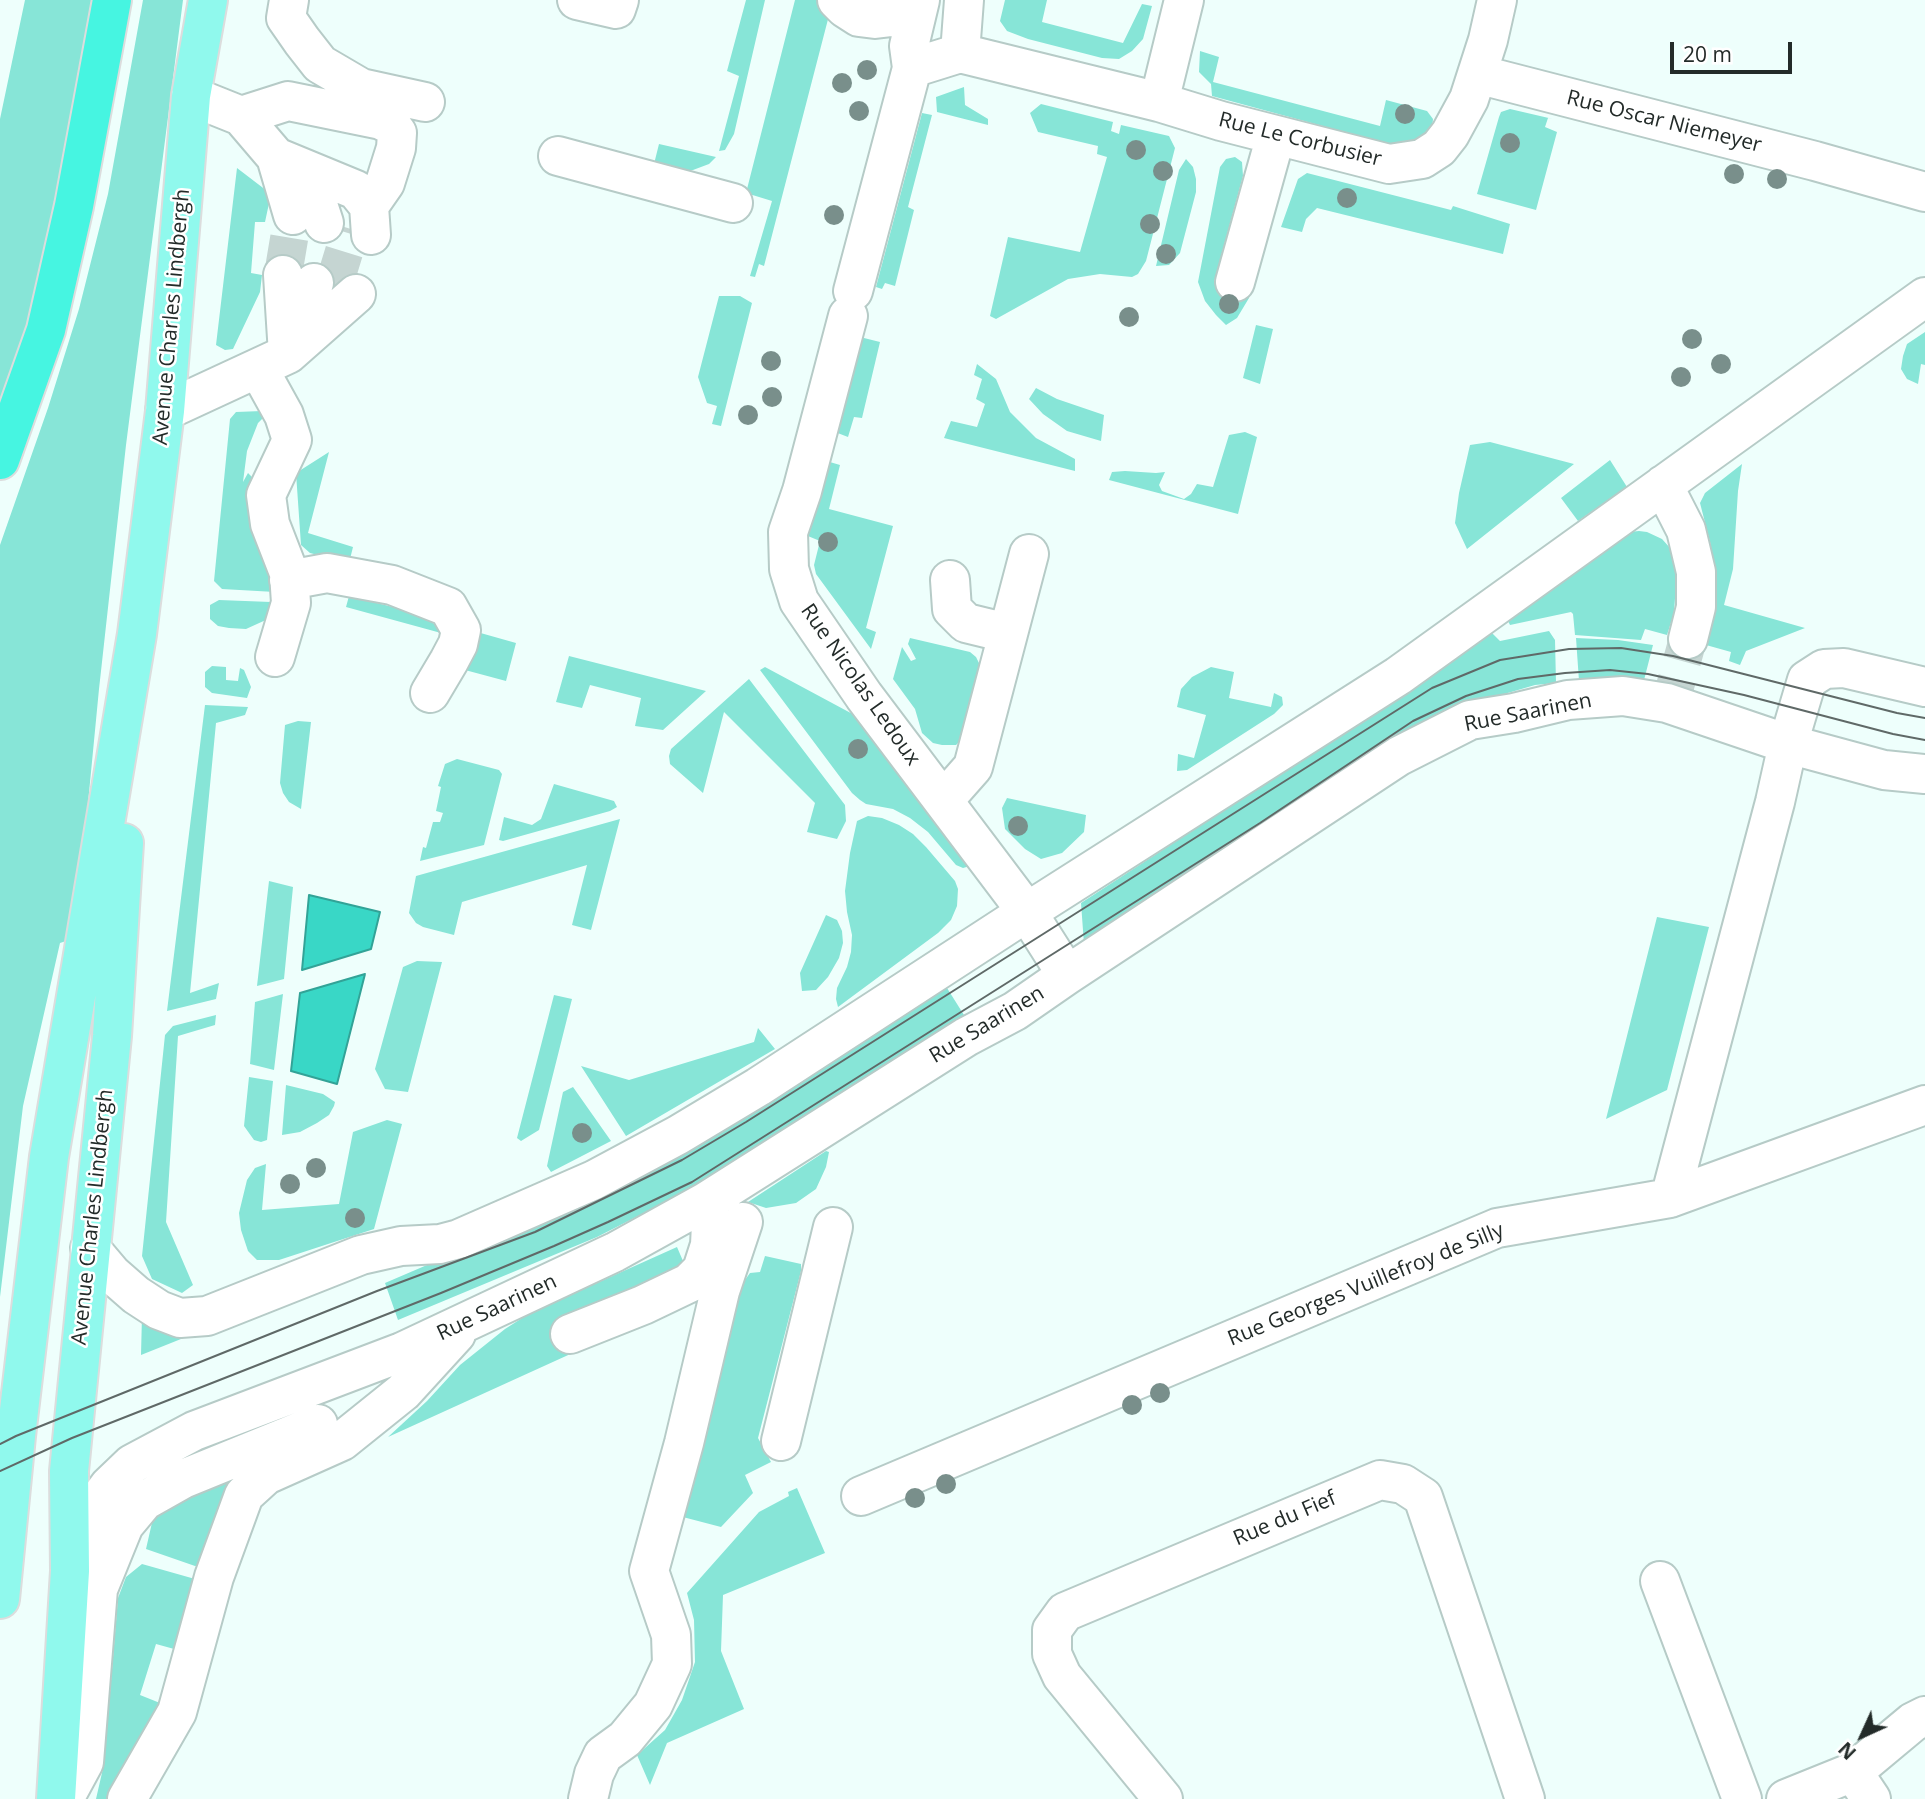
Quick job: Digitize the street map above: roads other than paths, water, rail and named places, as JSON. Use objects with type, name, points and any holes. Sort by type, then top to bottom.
[{"type":"highway","points":[[0,460],[46,330],[75,206],[112,0]]},
{"type":"main road","name":"Avenue Charles Lindbergh","points":[[0,1599],[49,1157],[137,635],[165,411],[191,96],[208,0]]},
{"type":"main road","name":"Avenue Charles Lindbergh","points":[[56,1799],[70,1571],[69,1471],[112,1036],[137,635]]},
{"type":"street","points":[[289,0],[286,18],[320,64],[361,88],[425,103]]},
{"type":"street","points":[[577,0],[616,9],[619,0]]},
{"type":"street","points":[[837,0],[859,17],[876,19],[906,8]]},
{"type":"street","points":[[912,68],[960,53],[964,0]]},
{"type":"street","points":[[1160,102],[1184,0]]},
{"type":"street","points":[[1477,74],[1497,0]]},
{"type":"street","name":"Rue Nicolas Ledoux","points":[[906,8],[912,68],[802,491],[788,532],[789,569],[799,601],[864,696],[1027,912],[1067,975]]},
{"type":"street","name":"Rue Le Corbusier","points":[[960,53],[1160,102],[1221,121],[1389,164],[1422,159],[1439,148],[1469,99],[1477,74]]},
{"type":"street","name":"Rue Oscar Niemeyer","points":[[1477,74],[1925,192]]},
{"type":"street","points":[[191,96],[241,116],[307,170],[342,221]]},
{"type":"street","points":[[241,116],[288,101],[381,120],[391,125],[397,132],[396,148],[385,183],[342,221]]},
{"type":"street","points":[[1235,282],[1276,135]]},
{"type":"street","points":[[558,156],[733,203]]},
{"type":"street","points":[[307,170],[356,190],[342,221]]},
{"type":"street","points":[[165,411],[273,361],[322,285],[273,361],[292,440],[266,495],[270,524],[289,573],[291,603],[275,657]]},
{"type":"street","points":[[90,1248],[112,1274],[159,1310],[180,1318],[207,1316],[361,1255],[401,1246],[440,1244],[459,1239],[594,1180],[678,1135],[758,1087],[1398,676],[1925,297]]},
{"type":"street","points":[[1663,485],[1686,530],[1696,572],[1696,607],[1688,639]]},
{"type":"street","points":[[943,801],[973,767],[1029,554]]},
{"type":"street","points":[[289,580],[327,573],[392,584],[448,607],[461,630],[458,644],[430,692]]},
{"type":"street","points":[[950,580],[952,609],[966,623],[1007,633]]},
{"type":"street","points":[[1670,1198],[1807,680],[1824,668],[1844,668],[1925,687]]},
{"type":"street","name":"Rue Saarinen","points":[[70,1571],[84,1528],[95,1505],[108,1486],[132,1464],[194,1432],[402,1352],[615,1252],[707,1201],[966,1037],[1015,1011],[1399,756],[1470,720],[1568,700],[1623,696],[1667,703],[1788,744],[1884,770],[1925,774]]},
{"type":"street","name":"Rue Georges Vuillefroy de Silly","points":[[861,1496],[1497,1228],[1670,1198],[1925,1105]]},
{"type":"street","points":[[570,1334],[643,1306],[689,1283],[702,1270],[710,1245],[711,1224],[707,1201]]},
{"type":"street","points":[[588,1799],[594,1774],[603,1755],[625,1739],[653,1705],[672,1664],[671,1635],[649,1571],[684,1443],[720,1291],[743,1222]]},
{"type":"street","points":[[781,1441],[833,1227]]},
{"type":"street","points":[[128,1799],[177,1713],[214,1577],[244,1495],[266,1475],[342,1441],[403,1392],[470,1320]]},
{"type":"street","points":[[65,1799],[84,1762],[98,1589],[124,1525],[144,1501],[183,1479],[323,1422]]},
{"type":"street","name":"Rue du Fief","points":[[1163,1799],[1062,1676],[1052,1654],[1052,1630],[1065,1612],[1380,1480],[1404,1485],[1423,1497],[1525,1799]]},
{"type":"street","points":[[1660,1581],[1742,1799]]},
{"type":"street","points":[[1786,1799],[1862,1785],[1913,1722],[1925,1716]]},
{"type":"tunnel","points":[[283,275],[293,215]]},
{"type":"tunnel","points":[[333,288],[351,229]]},
{"type":"tunnel","points":[[1667,716],[1688,639]]},
{"type":"tram line","points":[[0,1444],[377,1291],[535,1232],[682,1160],[1432,688],[1500,660],[1569,649],[1621,648],[1673,656],[1925,718]]},
{"type":"tram line","points":[[0,1471],[72,1438],[554,1246],[692,1182],[1260,823],[1413,721],[1466,696],[1518,679],[1610,670],[1648,674],[1744,695],[1925,740]]}]
